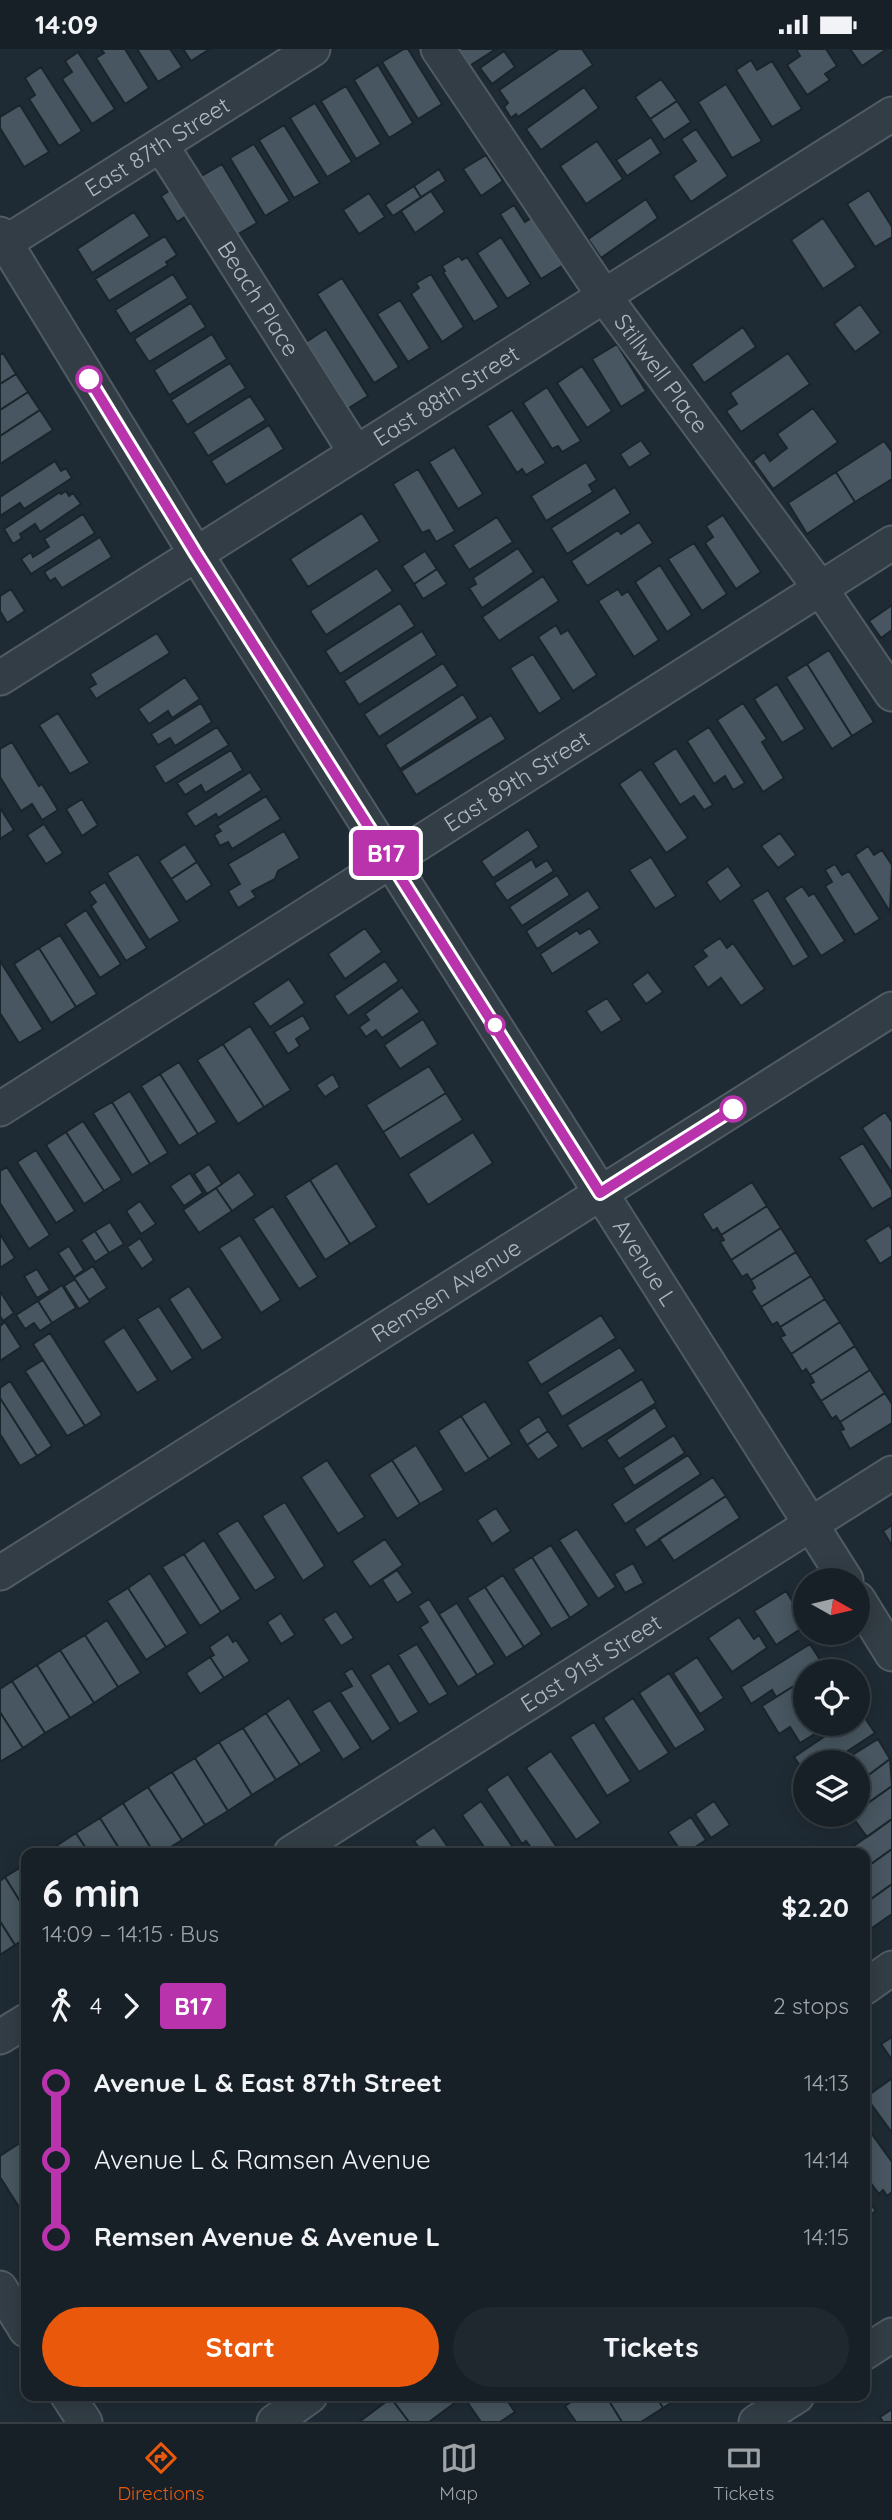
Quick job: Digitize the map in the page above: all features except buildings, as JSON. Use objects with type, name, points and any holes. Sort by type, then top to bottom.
[{"type":"street","name":"East 87th Street","points":[[2,241],[313,49]]},
{"type":"street","name":"Stillwell Place","points":[[438,49],[604,296],[820,588],[892,694]]},
{"type":"street","name":"East 88th Street","points":[[0,678],[892,114]]},
{"type":"street","name":"Beach Place","points":[[161,145],[356,453]]},
{"type":"street","name":"Avenue L","points":[[2,241],[196,554],[838,1568]]},
{"type":"street","name":"East 89th Street","points":[[0,1109],[892,543]]},
{"type":"street","name":"Remsen Avenue","points":[[0,1573],[892,1009]]},
{"type":"street","name":"East 91st Street","points":[[299,1848],[892,1473]]},
{"type":"street","points":[[870,1618],[892,1654]]},
{"type":"street","points":[[870,1984],[892,1968]]},
{"type":"street","points":[[0,2037],[21,2024]]},
{"type":"street","points":[[0,2288],[21,2322]]},
{"type":"street","points":[[870,2349],[892,2335]]},
{"type":"street","points":[[71,2401],[85,2422]]},
{"type":"street","points":[[274,2422],[303,2401]]},
{"type":"street","points":[[756,2422],[789,2401]]},
{"type":"bus line","name":"B17","points":[[89,379],[196,554],[600,1193],[733,1109]]}]
